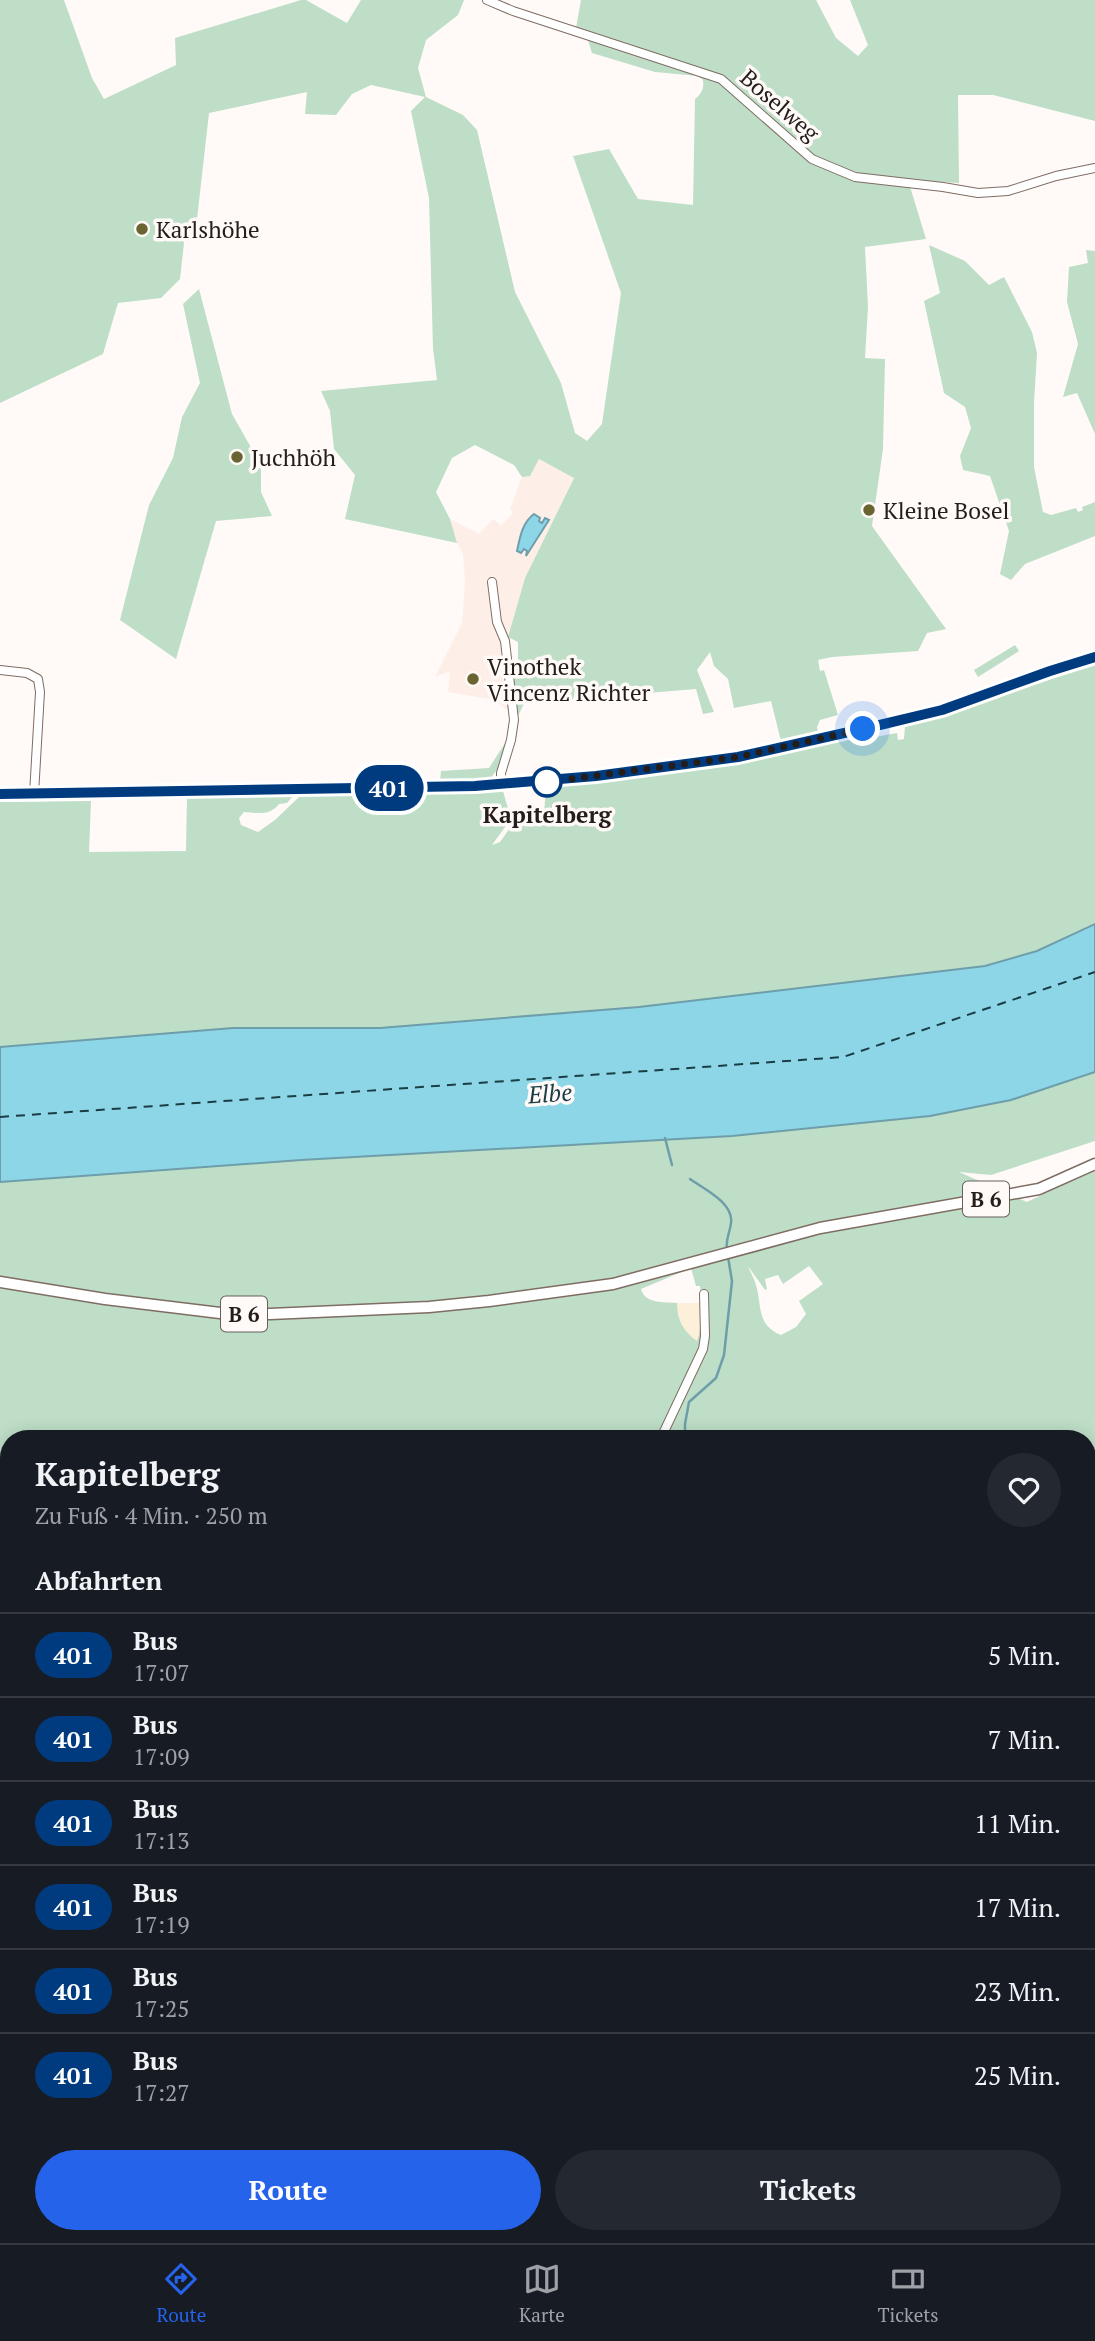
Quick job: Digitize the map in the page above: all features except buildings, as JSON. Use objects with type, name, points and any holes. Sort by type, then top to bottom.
[{"type":"main road","points":[[0,794],[500,785],[596,776],[738,757],[942,710],[1095,657]]},
{"type":"main road","name":"B 6","points":[[0,1282],[105,1299],[220,1313],[270,1314],[429,1307],[580,1290],[625,1281],[820,1228],[1039,1189],[1095,1164]]},
{"type":"street","name":"Boselweg","points":[[487,0],[513,11],[721,79],[812,159],[855,177],[978,193],[1008,191],[1056,176],[1095,169]]},
{"type":"street","points":[[492,582],[497,622],[505,641],[513,720],[500,785]]},
{"type":"street","points":[[0,670],[27,673],[38,679],[40,692],[34,794]]},
{"type":"street","points":[[665,1430],[703,1349],[704,1294]]},
{"type":"shaded area","points":[[538,459],[574,477],[525,578],[508,637],[506,676],[511,713],[494,700],[448,692],[450,671],[435,677],[462,623],[465,582],[463,554],[450,519],[479,534],[493,519],[501,525],[513,513],[510,509],[522,477],[530,476]]},
{"type":"shaded area","points":[[677,1303],[701,1303],[700,1333],[697,1341],[677,1320]]},
{"type":"green space","points":[[0,0],[64,0],[92,78],[104,99],[176,65],[175,38],[301,0],[306,0],[347,23],[361,0],[464,0],[458,15],[426,40],[418,68],[426,97],[463,115],[477,130],[515,292],[561,383],[575,433],[587,441],[602,424],[621,293],[573,156],[609,149],[638,199],[693,205],[695,99],[702,91],[703,80],[698,76],[655,72],[592,53],[585,31],[576,28],[581,0],[816,0],[836,38],[858,56],[868,45],[850,0],[1095,0],[1095,121],[993,95],[958,95],[959,183],[908,180],[926,239],[865,247],[868,307],[865,358],[885,359],[883,449],[872,526],[946,629],[927,633],[918,651],[818,660],[820,671],[824,670],[838,715],[820,720],[818,733],[781,741],[771,701],[734,708],[728,679],[714,666],[710,652],[697,670],[714,712],[703,714],[696,689],[612,696],[577,683],[573,700],[533,685],[518,716],[509,662],[518,660],[518,642],[508,637],[525,578],[574,478],[539,459],[530,476],[522,477],[514,465],[475,445],[452,458],[436,492],[450,519],[457,543],[345,519],[355,475],[334,449],[330,411],[321,391],[437,380],[433,348],[429,198],[411,111],[425,97],[371,85],[352,94],[336,115],[305,114],[307,92],[209,113],[196,228],[185,234],[180,279],[161,298],[118,303],[103,354],[0,403]]},
{"type":"green space","points":[[929,245],[965,261],[989,285],[1004,277],[1032,332],[1037,353],[1034,467],[1043,512],[1051,515],[1076,508],[1078,512],[1083,510],[1082,507],[1095,502],[1095,536],[1025,564],[1011,580],[1000,574],[1009,531],[990,476],[963,470],[960,456],[971,428],[965,407],[944,393],[924,301],[940,293]]},
{"type":"green space","points":[[1086,250],[1095,251],[1095,434],[1077,393],[1063,397],[1078,344],[1067,302],[1069,267],[1088,263]]},
{"type":"green space","points":[[199,289],[232,414],[261,465],[261,492],[272,516],[216,521],[176,659],[120,620],[149,505],[173,458],[182,417],[200,383],[183,304]]},
{"type":"green space","points":[[1015,645],[1019,651],[978,677],[974,670]]},
{"type":"green space","points":[[1095,664],[1095,924],[1037,951],[985,966],[639,1007],[380,1028],[233,1028],[0,1047],[0,802],[91,801],[89,852],[186,851],[187,796],[291,793],[292,797],[287,803],[279,804],[272,810],[263,813],[244,812],[239,818],[241,825],[258,832],[301,795],[503,791],[511,819],[492,845],[500,842],[515,821],[534,820],[544,812],[546,789],[738,762],[866,735],[869,738],[897,733],[898,740],[904,739],[905,726],[943,716]]},
{"type":"green space","points":[[509,737],[499,767],[490,779],[440,781],[441,771],[489,768]]},
{"type":"green space","points":[[1095,1072],[1095,1141],[991,1175],[959,1172],[1027,1202],[1095,1170],[1095,1430],[0,1430],[0,1182],[301,1160],[732,1136],[930,1116],[1011,1100]],"holes":[[[748,1266],[765,1290],[765,1279],[778,1275],[783,1284],[809,1266],[823,1284],[799,1301],[806,1314],[796,1327],[781,1335],[773,1331],[763,1319],[755,1282]],[[691,1268],[696,1286],[700,1286],[701,1307],[697,1341],[682,1325],[677,1303],[651,1300],[641,1289]]]},
{"type":"water","points":[[534,514],[542,523],[545,518],[549,520],[526,556],[527,551],[524,549],[521,553],[517,551],[524,526]]},
{"type":"water","name":"Elbe","points":[[1095,924],[1095,1072],[1011,1100],[930,1116],[732,1136],[301,1160],[0,1182],[0,1047],[233,1028],[380,1028],[639,1007],[985,966],[1037,951]]},
{"type":"waterway","points":[[665,1138],[672,1165]]},
{"type":"waterway","points":[[690,1179],[717,1197],[728,1209],[731,1223],[727,1251]]},
{"type":"waterway","points":[[685,1430],[689,1402],[716,1378],[724,1355],[732,1281],[728,1257]]},
{"type":"ferry route","points":[[0,1117],[843,1057],[1095,972]]},
{"type":"bus line","name":"401","points":[[0,794],[475,786],[596,776],[738,757],[884,724],[942,710],[1095,657]]},
{"type":"place","name":"Karlshöhe","points":[[142,229]]},
{"type":"place","name":"Juchhöh","points":[[237,457]]},
{"type":"place","name":"Kleine Bosel","points":[[869,510]]},
{"type":"place","name":"Vinothek Vincenz Richter","points":[[473,679]]},
{"type":"place","name":"Kapitelberg","points":[[547,782]]},
{"type":"route","points":[[547,782],[738,757],[863,729]]}]
